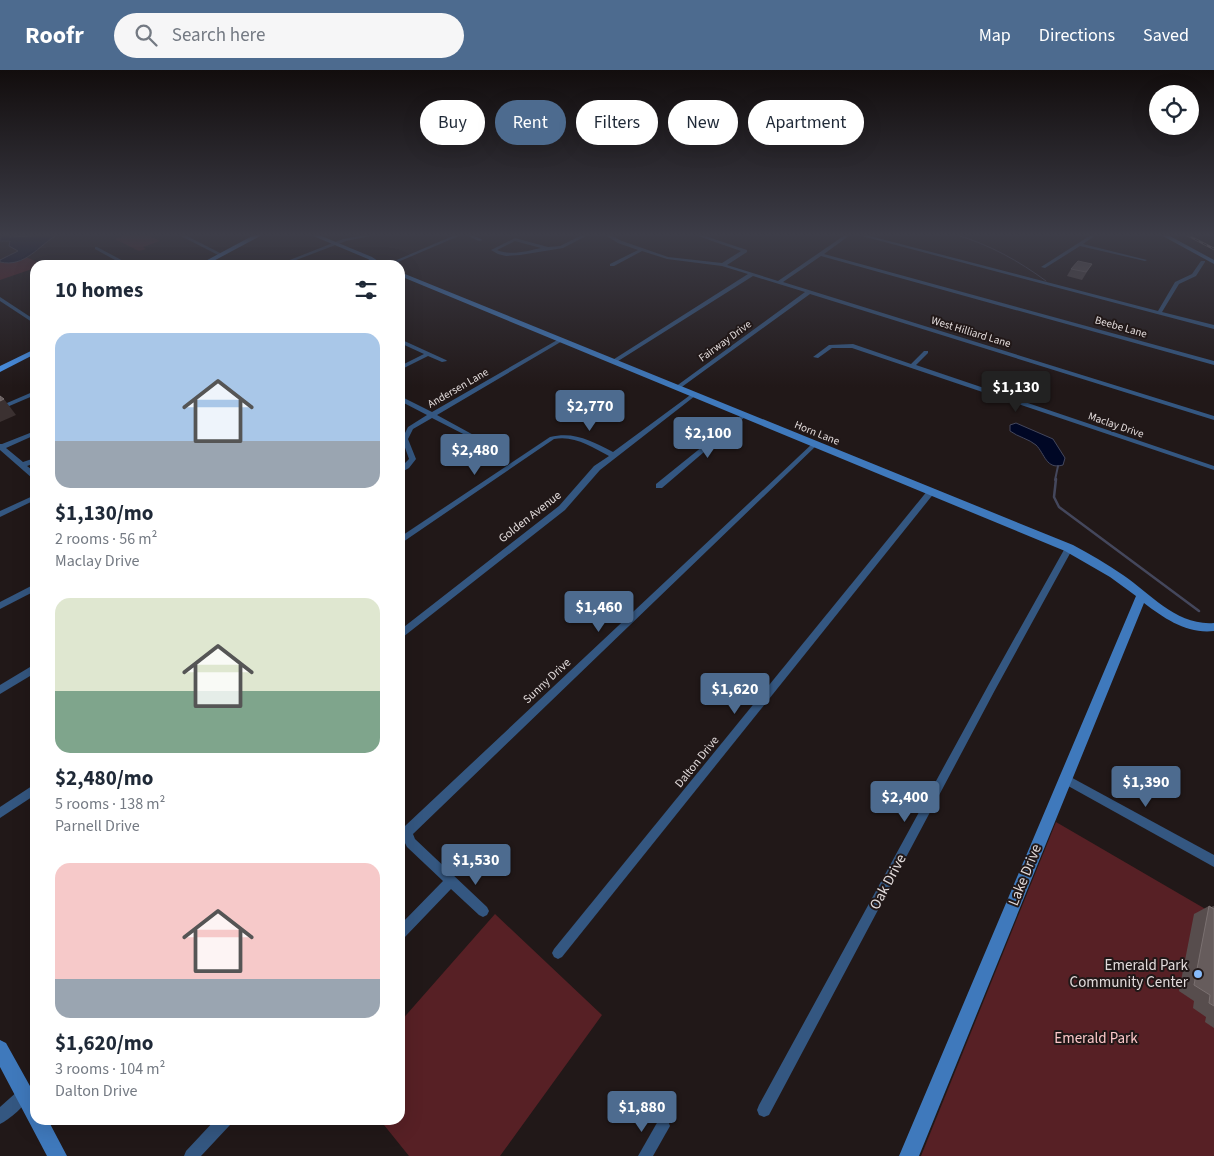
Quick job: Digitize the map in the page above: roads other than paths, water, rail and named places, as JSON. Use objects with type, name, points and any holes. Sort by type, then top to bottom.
[{"type":"main road","points":[[0,369],[30,354]]},
{"type":"street","name":"Horn Lane","points":[[428,286],[1069,548],[1100,565],[1185,623],[1200,628],[1214,627]]},
{"type":"street","points":[[613,362],[734,286]]},
{"type":"street","name":"West Hilliard Lane","points":[[787,286],[1214,418]]},
{"type":"street","name":"Beebe Lane","points":[[935,286],[1214,363]]},
{"type":"street","points":[[1054,286],[1214,328]]},
{"type":"street","points":[[1159,313],[1175,286]]},
{"type":"street","name":"Fairway Drive","points":[[677,388],[809,292]]},
{"type":"street","points":[[0,299],[30,319]]},
{"type":"street","name":"Andersen Lane","points":[[405,467],[411,462],[412,456],[412,451],[405,439],[407,431],[430,415],[561,340]]},
{"type":"street","points":[[405,343],[444,361]]},
{"type":"street","name":"Maclay Drive","points":[[816,357],[831,346],[847,345],[1214,468]]},
{"type":"street","points":[[912,366],[926,352]]},
{"type":"street","points":[[405,366],[428,354]]},
{"type":"street","points":[[0,408],[30,395]]},
{"type":"street","name":"Golden Avenue","points":[[405,631],[562,508],[591,474],[613,455],[693,395]]},
{"type":"street","points":[[405,401],[477,439]]},
{"type":"street","points":[[659,486],[744,415]]},
{"type":"street","points":[[30,435],[1,447],[30,471]]},
{"type":"street","points":[[405,537],[548,440],[560,435],[574,436],[613,455]]},
{"type":"street","name":"Sunny Drive","points":[[451,881],[411,843],[408,835],[411,828],[815,444]]},
{"type":"street","points":[[23,465],[30,462]]},
{"type":"street","name":"Dalton Drive","points":[[558,954],[931,492]]},
{"type":"street","points":[[0,514],[30,499]]},
{"type":"street","name":"Oak Drive","points":[[764,1110],[1069,548]]},
{"type":"street","points":[[0,606],[30,590]]},
{"type":"street","name":"Lake Drive","points":[[909,1156],[1142,595]]},
{"type":"street","points":[[0,690],[30,671]]},
{"type":"street","points":[[1065,779],[1214,861]]},
{"type":"street","points":[[0,813],[30,792]]},
{"type":"street","points":[[405,929],[451,881],[483,911]]},
{"type":"street","points":[[0,1049],[30,1104]]},
{"type":"street","points":[[0,1117],[24,1096]]},
{"type":"street","points":[[44,1125],[57,1156]]},
{"type":"street","points":[[191,1156],[220,1125]]},
{"type":"street","points":[[645,1156],[663,1126]]},
{"type":"water","points":[[1016,423],[1053,439],[1065,458],[1063,465],[1057,466],[1049,463],[1036,445],[1010,431],[1010,425]]},
{"type":"waterway","points":[[1055,480],[1058,466]]},
{"type":"waterway","points":[[1056,479],[1054,497],[1059,507],[1199,611]]},
{"type":"place","name":"Emerald Park Community Center","points":[[1198,974]]},
{"type":"park label","name":"Emerald Park","points":[[1096,1038]]}]
